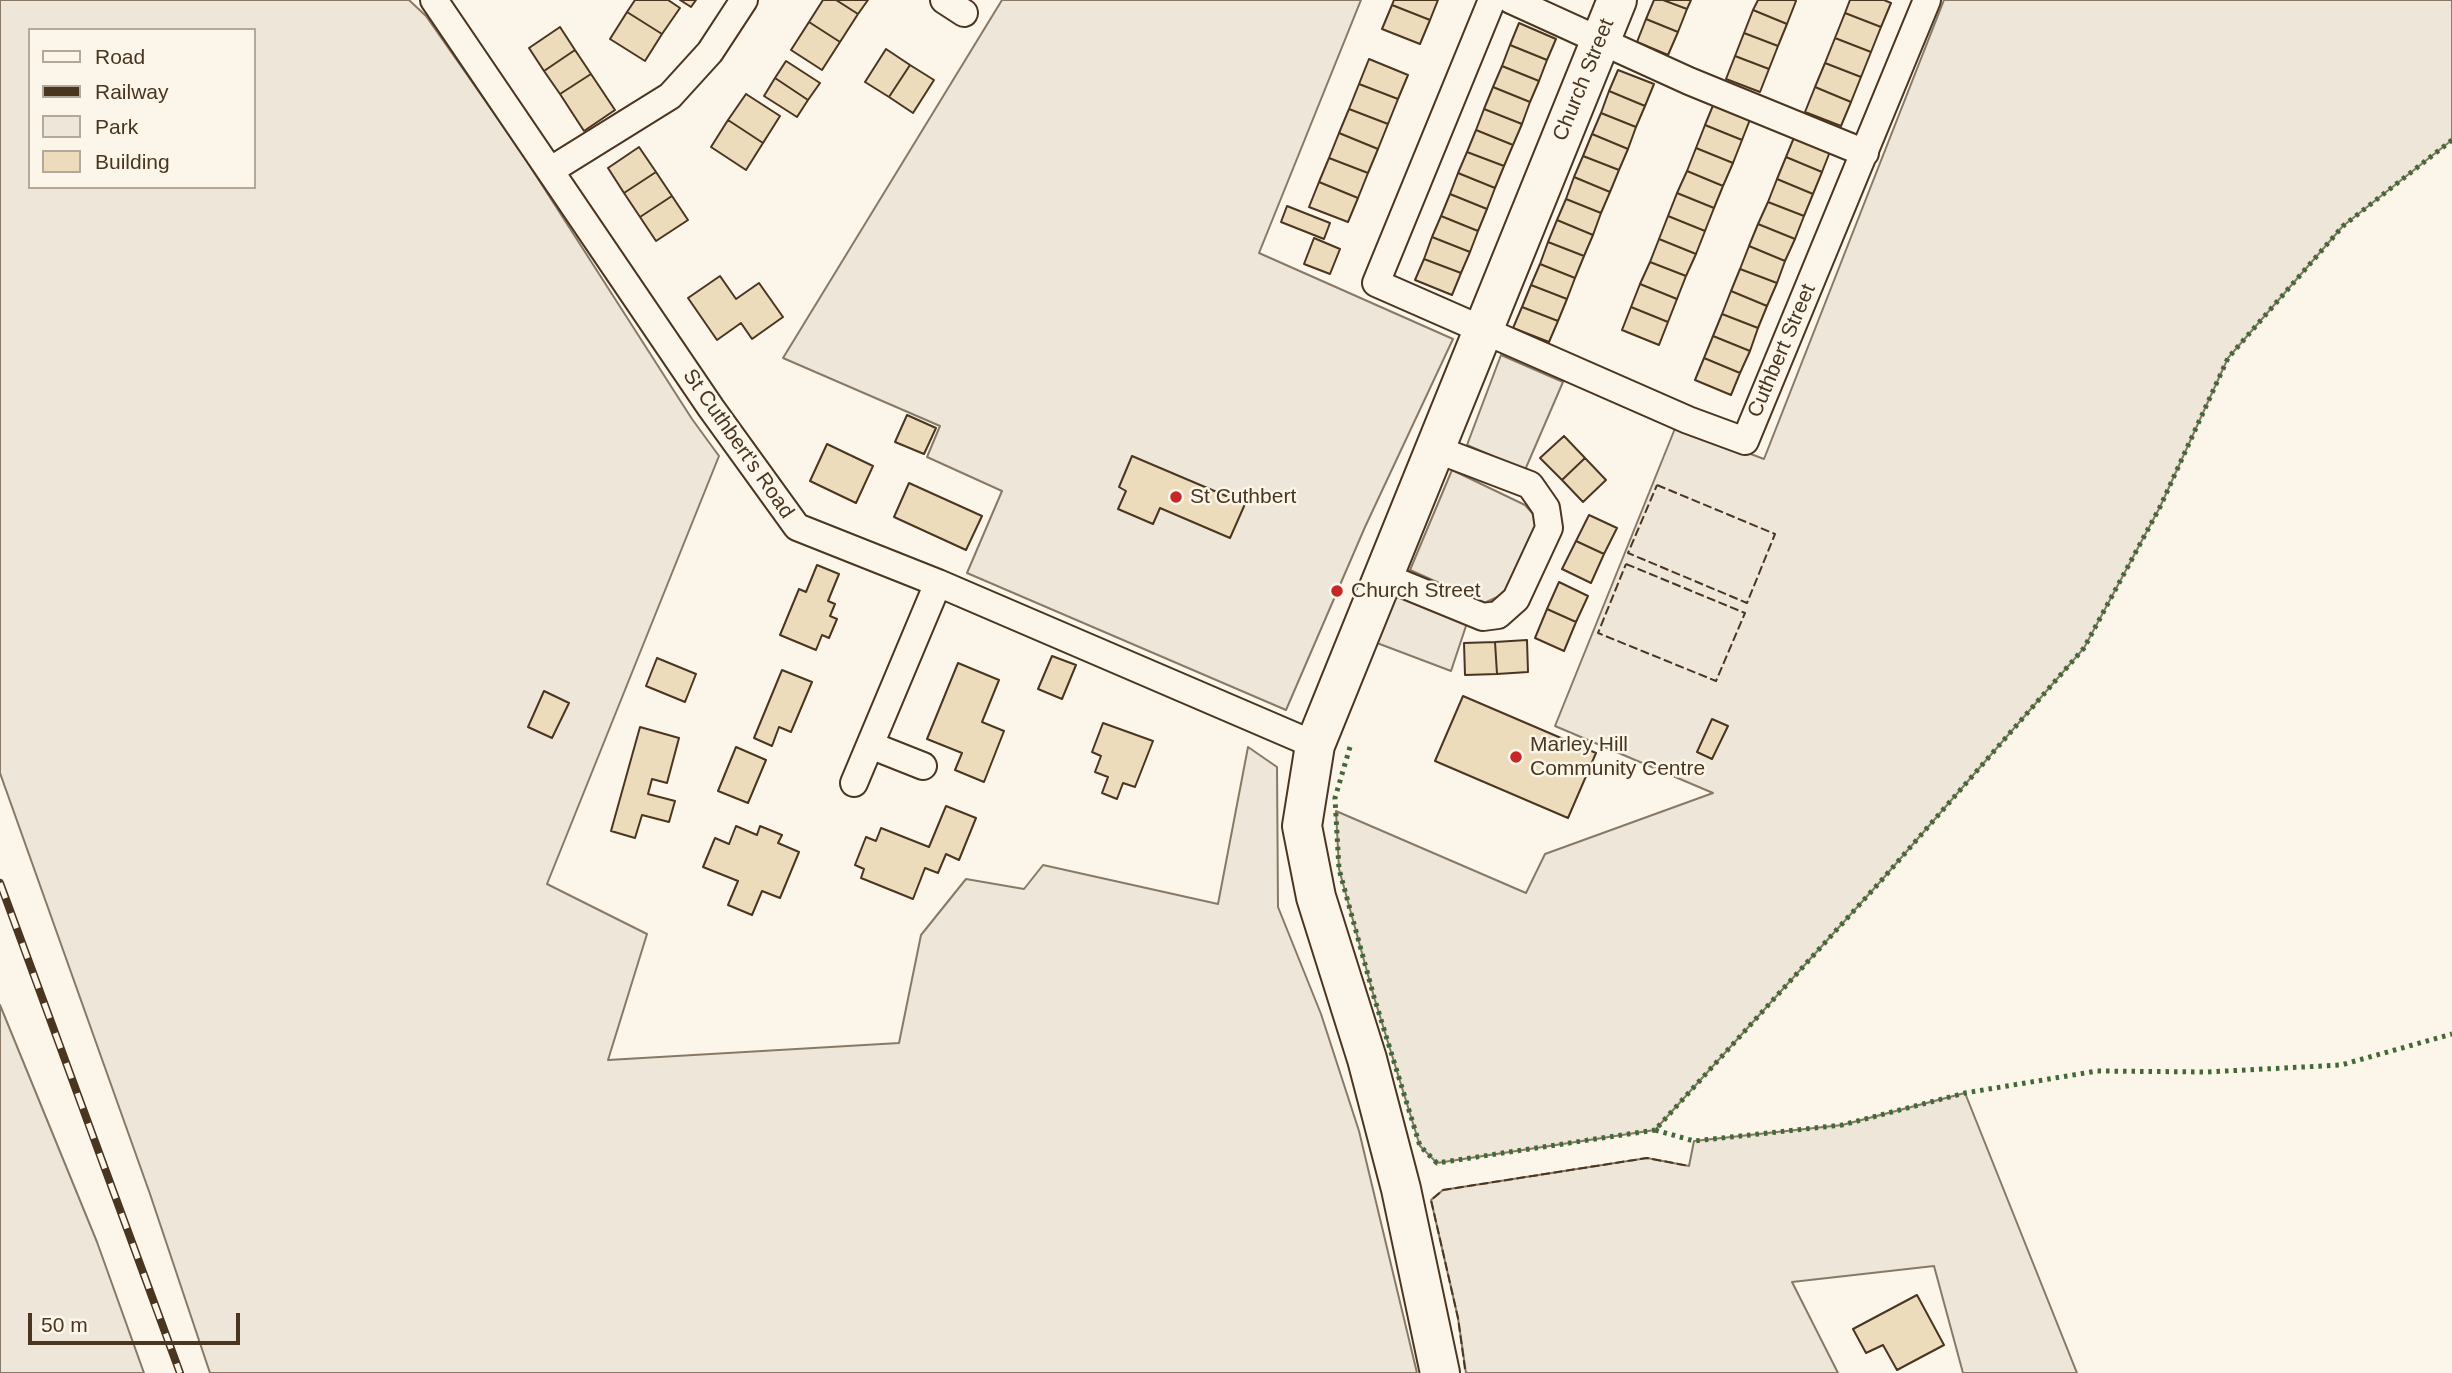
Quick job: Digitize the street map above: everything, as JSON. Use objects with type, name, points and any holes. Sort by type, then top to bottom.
[{"type":"highway","name":"Church Street","points":[[1440,1373],[1401,1189],[1367,1059],[1317,897],[1302,826],[1315,745],[1616,0]]},
{"type":"street","name":"St Cuthbert's Road","points":[[435,0],[711,408],[797,527],[938,583],[1315,745]]},
{"type":"street","points":[[551,170],[670,96],[710,52],[744,0]]},
{"type":"street","points":[[1483,330],[1376,283],[1492,0]]},
{"type":"street","points":[[1511,0],[1689,81],[1865,153]]},
{"type":"street","name":"Cuthbert Street","points":[[1483,330],[1688,420],[1745,441],[1927,0]]},
{"type":"street","points":[[1383,576],[1482,617],[1498,615],[1516,599],[1549,528],[1546,508],[1530,485],[1433,448]]},
{"type":"street","points":[[854,783],[938,583]]},
{"type":"street","points":[[870,744],[923,766]]},
{"type":"green space","points":[[0,0],[409,0],[426,16],[519,149],[692,419],[719,456],[547,884],[647,934],[608,1060],[899,1043],[921,935],[966,879],[1024,889],[1043,865],[1218,904],[1248,747],[1277,767],[1278,907],[1321,1014],[1359,1131],[1417,1373],[210,1373],[150,1194],[0,773]]},
{"type":"green space","points":[[1002,0],[1361,0],[1259,253],[1453,339],[1365,527],[1286,710],[967,573],[1002,491],[927,457],[940,426],[783,358]]},
{"type":"green space","points":[[1944,0],[2452,0],[2452,140],[2343,226],[2228,358],[2160,507],[2084,648],[1880,882],[1655,1130],[1437,1163],[1420,1146],[1374,997],[1339,869],[1336,811],[1526,893],[1545,854],[1713,793],[1555,726],[1676,426],[1764,459]]},
{"type":"green space","points":[[1501,355],[1563,382],[1525,470],[1467,445]]},
{"type":"green space","points":[[1452,470],[1525,505],[1534,515],[1538,527],[1514,579],[1502,595],[1484,603],[1410,570]]},
{"type":"green space","points":[[1396,592],[1468,620],[1451,671],[1377,643]]},
{"type":"green space","points":[[0,1005],[97,1242],[144,1373],[0,1373]]},
{"type":"green space","points":[[1965,1093],[2077,1373],[1963,1373],[1934,1266],[1792,1282],[1838,1373],[1466,1373],[1458,1318],[1431,1200],[1443,1190],[1647,1158],[1689,1166],[1694,1141],[1842,1125]]},
{"type":"building","points":[[635,0],[668,0],[680,8],[662,34],[627,12]]},
{"type":"building","points":[[680,0],[696,0],[691,7]]},
{"type":"building","points":[[823,0],[836,0],[858,14],[840,42],[809,22]]},
{"type":"building","points":[[836,0],[868,0],[858,14]]},
{"type":"building","points":[[1394,0],[1438,0],[1430,20],[1392,5]]},
{"type":"building","points":[[1654,0],[1663,0],[1687,9],[1678,32],[1646,19]]},
{"type":"building","points":[[1663,0],[1691,0],[1687,9]]},
{"type":"building","points":[[1758,0],[1796,1],[1787,24],[1753,10]]},
{"type":"building","points":[[1850,0],[1884,0],[1891,3],[1881,27],[1845,13]]},
{"type":"building","points":[[1392,5],[1430,20],[1420,44],[1382,29]]},
{"type":"building","points":[[1753,10],[1787,24],[1778,46],[1744,33]]},
{"type":"building","points":[[627,12],[662,34],[645,61],[610,39]]},
{"type":"building","points":[[1845,13],[1881,27],[1871,52],[1835,38]]},
{"type":"building","points":[[1646,19],[1678,32],[1668,55],[1637,42]]},
{"type":"building","points":[[809,22],[840,42],[822,70],[791,50]]},
{"type":"building","points":[[1519,23],[1556,39],[1547,60],[1510,45]]},
{"type":"building","points":[[560,27],[575,50],[544,71],[529,48]]},
{"type":"building","points":[[1744,33],[1778,46],[1769,69],[1735,56]]},
{"type":"building","points":[[1835,38],[1871,52],[1861,77],[1825,63]]},
{"type":"building","points":[[1510,45],[1547,60],[1539,81],[1502,66]]},
{"type":"building","points":[[886,49],[910,65],[889,97],[865,82]]},
{"type":"building","points":[[575,50],[591,74],[560,94],[544,71]]},
{"type":"building","points":[[1735,56],[1769,69],[1760,92],[1726,79]]},
{"type":"building","points":[[1369,59],[1408,75],[1398,99],[1359,84]]},
{"type":"building","points":[[786,61],[820,83],[808,100],[775,78]]},
{"type":"building","points":[[1825,63],[1861,77],[1851,102],[1815,87]]},
{"type":"building","points":[[910,65],[934,80],[913,113],[889,97]]},
{"type":"building","points":[[1502,66],[1539,81],[1530,102],[1493,87]]},
{"type":"building","points":[[1618,70],[1654,84],[1645,106],[1609,91]]},
{"type":"building","points":[[591,74],[615,110],[584,131],[560,94]]},
{"type":"building","points":[[775,78],[808,100],[797,117],[764,96]]},
{"type":"building","points":[[1359,84],[1398,99],[1388,124],[1349,109]]},
{"type":"building","points":[[1493,87],[1530,102],[1522,124],[1484,109]]},
{"type":"building","points":[[1815,87],[1851,102],[1841,126],[1805,112]]},
{"type":"building","points":[[1609,91],[1645,106],[1636,127],[1601,113]]},
{"type":"building","points":[[746,94],[780,116],[763,143],[728,120]]},
{"type":"building","points":[[1714,103],[1751,117],[1742,140],[1705,125]]},
{"type":"building","points":[[1349,109],[1388,124],[1378,149],[1339,133]]},
{"type":"building","points":[[1484,109],[1522,124],[1513,145],[1476,130]]},
{"type":"building","points":[[1601,113],[1636,127],[1628,149],[1592,134]]},
{"type":"building","points":[[728,120],[763,143],[746,170],[711,147]]},
{"type":"building","points":[[1705,125],[1742,140],[1733,163],[1696,148]]},
{"type":"building","points":[[1476,130],[1513,145],[1504,166],[1467,152]]},
{"type":"building","points":[[1339,133],[1378,149],[1368,173],[1329,158]]},
{"type":"building","points":[[1592,134],[1628,149],[1619,170],[1583,156]]},
{"type":"building","points":[[1795,135],[1831,149],[1822,172],[1786,157]]},
{"type":"building","points":[[639,147],[656,172],[624,193],[608,168]]},
{"type":"building","points":[[1696,148],[1733,163],[1723,186],[1687,171]]},
{"type":"building","points":[[1467,152],[1504,166],[1495,188],[1458,173]]},
{"type":"building","points":[[1583,156],[1619,170],[1610,192],[1574,177]]},
{"type":"building","points":[[1786,157],[1822,172],[1813,194],[1777,179]]},
{"type":"building","points":[[1329,158],[1368,173],[1358,198],[1319,182]]},
{"type":"building","points":[[1687,171],[1723,186],[1714,208],[1677,193]]},
{"type":"building","points":[[656,172],[672,196],[640,217],[624,193]]},
{"type":"building","points":[[1458,173],[1495,188],[1487,209],[1450,194]]},
{"type":"building","points":[[1574,177],[1610,192],[1601,213],[1566,199]]},
{"type":"building","points":[[1777,179],[1813,194],[1804,216],[1768,202]]},
{"type":"building","points":[[1319,182],[1358,198],[1348,222],[1309,207]]},
{"type":"building","points":[[1677,193],[1714,208],[1705,231],[1668,216]]},
{"type":"building","points":[[1450,194],[1487,209],[1478,231],[1441,216]]},
{"type":"building","points":[[672,196],[688,220],[656,241],[640,217]]},
{"type":"building","points":[[1566,199],[1601,213],[1593,235],[1557,220]]},
{"type":"building","points":[[1768,202],[1804,216],[1795,239],[1758,224]]},
{"type":"building","points":[[1287,206],[1330,223],[1324,239],[1281,222]]},
{"type":"building","points":[[1441,216],[1478,231],[1470,252],[1432,237]]},
{"type":"building","points":[[1668,216],[1705,231],[1696,254],[1659,239]]},
{"type":"building","points":[[1557,220],[1593,235],[1584,256],[1548,242]]},
{"type":"building","points":[[1758,224],[1795,239],[1785,261],[1749,246]]},
{"type":"building","points":[[1432,237],[1470,252],[1461,273],[1424,259]]},
{"type":"building","points":[[1314,238],[1340,249],[1330,274],[1304,264]]},
{"type":"building","points":[[1659,239],[1696,254],[1686,276],[1650,262]]},
{"type":"building","points":[[1548,242],[1584,256],[1575,278],[1540,264]]},
{"type":"building","points":[[1749,246],[1785,261],[1777,283],[1740,269]]},
{"type":"building","points":[[1424,259],[1461,273],[1452,295],[1415,280]]},
{"type":"building","points":[[1650,262],[1686,276],[1677,299],[1640,284]]},
{"type":"building","points":[[1540,264],[1575,278],[1567,299],[1531,285]]},
{"type":"building","points":[[1740,269],[1777,283],[1767,306],[1731,291]]},
{"type":"building","points":[[720,276],[736,299],[759,283],[783,317],[752,339],[741,323],[717,340],[688,298]]},
{"type":"building","points":[[1640,284],[1677,299],[1668,322],[1631,307]]},
{"type":"building","points":[[1531,285],[1567,299],[1558,321],[1522,307]]},
{"type":"building","points":[[1731,291],[1767,306],[1758,328],[1722,314]]},
{"type":"building","points":[[1522,307],[1558,321],[1549,342],[1513,328]]},
{"type":"building","points":[[1631,307],[1668,322],[1659,345],[1622,330]]},
{"type":"building","points":[[1722,314],[1758,328],[1750,351],[1713,336]]},
{"type":"building","points":[[1713,336],[1750,351],[1740,373],[1704,358]]},
{"type":"building","points":[[1704,358],[1740,373],[1731,395],[1695,380]]},
{"type":"building","points":[[907,415],[936,428],[924,454],[895,442]]},
{"type":"building","points":[[1564,436],[1585,458],[1562,480],[1540,458]]},
{"type":"building","points":[[827,444],[873,466],[856,503],[810,481]]},
{"type":"building","name":"St Cuthbert","points":[[1132,456],[1245,504],[1230,538],[1160,508],[1153,524],[1118,509],[1126,491],[1119,487]]},
{"type":"building","points":[[1585,458],[1606,480],[1583,502],[1562,480]]},
{"type":"building","points":[[909,483],[982,516],[966,550],[894,517]]},
{"type":"building","points":[[1589,515],[1617,528],[1604,554],[1576,541]]},
{"type":"building","points":[[1576,541],[1604,554],[1591,583],[1562,569]]},
{"type":"building","points":[[817,565],[839,574],[828,601],[835,604],[830,616],[837,619],[829,638],[822,635],[816,650],[780,635],[799,589],[806,592]]},
{"type":"building","points":[[1559,582],[1588,596],[1576,622],[1547,609]]},
{"type":"building","points":[[1547,609],[1576,622],[1564,651],[1535,638]]},
{"type":"building","points":[[1527,640],[1528,672],[1497,674],[1495,642]]},
{"type":"building","points":[[1495,642],[1497,674],[1465,675],[1464,643]]},
{"type":"building","points":[[1052,656],[1076,665],[1062,699],[1038,689]]},
{"type":"building","points":[[657,658],[696,674],[685,702],[646,686]]},
{"type":"building","points":[[958,663],[999,680],[982,722],[1004,731],[984,782],[955,770],[962,753],[927,739]]},
{"type":"building","points":[[782,670],[812,682],[791,732],[779,727],[772,746],[754,738]]},
{"type":"building","points":[[544,691],[569,703],[552,738],[528,727]]},
{"type":"building","name":"Marley Hill Community Centre","points":[[1463,696],[1596,753],[1568,818],[1435,761]]},
{"type":"building","points":[[1712,719],[1728,726],[1712,759],[1697,752]]},
{"type":"building","points":[[1103,723],[1153,741],[1135,787],[1123,783],[1117,799],[1102,793],[1108,777],[1095,772],[1101,756],[1092,752]]},
{"type":"building","points":[[640,727],[679,738],[667,783],[652,779],[648,794],[675,801],[669,822],[642,815],[635,838],[611,831]]},
{"type":"building","points":[[736,747],[766,760],[748,803],[718,791]]},
{"type":"building","points":[[946,806],[976,818],[959,860],[946,854],[938,873],[925,868],[913,899],[861,878],[864,869],[855,865],[866,837],[876,841],[881,828],[929,847]]},
{"type":"building","points":[[736,826],[757,835],[760,826],[782,835],[778,843],[799,852],[780,898],[762,891],[752,915],[728,905],[738,881],[703,867],[715,838],[729,844]]},
{"type":"building","points":[[1917,1295],[1944,1345],[1897,1370],[1883,1345],[1866,1353],[1853,1329]]},
{"type":"railway","points":[[0,883],[180,1373]]},
{"type":"hedge","points":[[2452,140],[2343,226],[2228,358],[2160,507],[2084,648],[1880,882],[1655,1130],[1694,1141],[1842,1125],[1965,1093],[2097,1071],[2207,1072],[2341,1065],[2452,1034]]},
{"type":"hedge","points":[[1350,747],[1335,798],[1339,869],[1374,997],[1420,1146],[1437,1163],[1655,1130]]},
{"type":"fence","points":[[1657,485],[1775,534],[1747,603],[1628,553],[1657,485]]},
{"type":"fence","points":[[1626,564],[1745,613],[1716,681],[1598,633],[1626,564]]},
{"type":"fence","points":[[1465,1369],[1458,1318],[1431,1200],[1443,1190],[1647,1158],[1689,1166]]},
{"type":"place","name":"St Cuthbert","points":[[1176,497]]},
{"type":"place","name":"Church Street","points":[[1337,591]]},
{"type":"place","name":"Marley Hill Community Centre","points":[[1516,757]]}]
